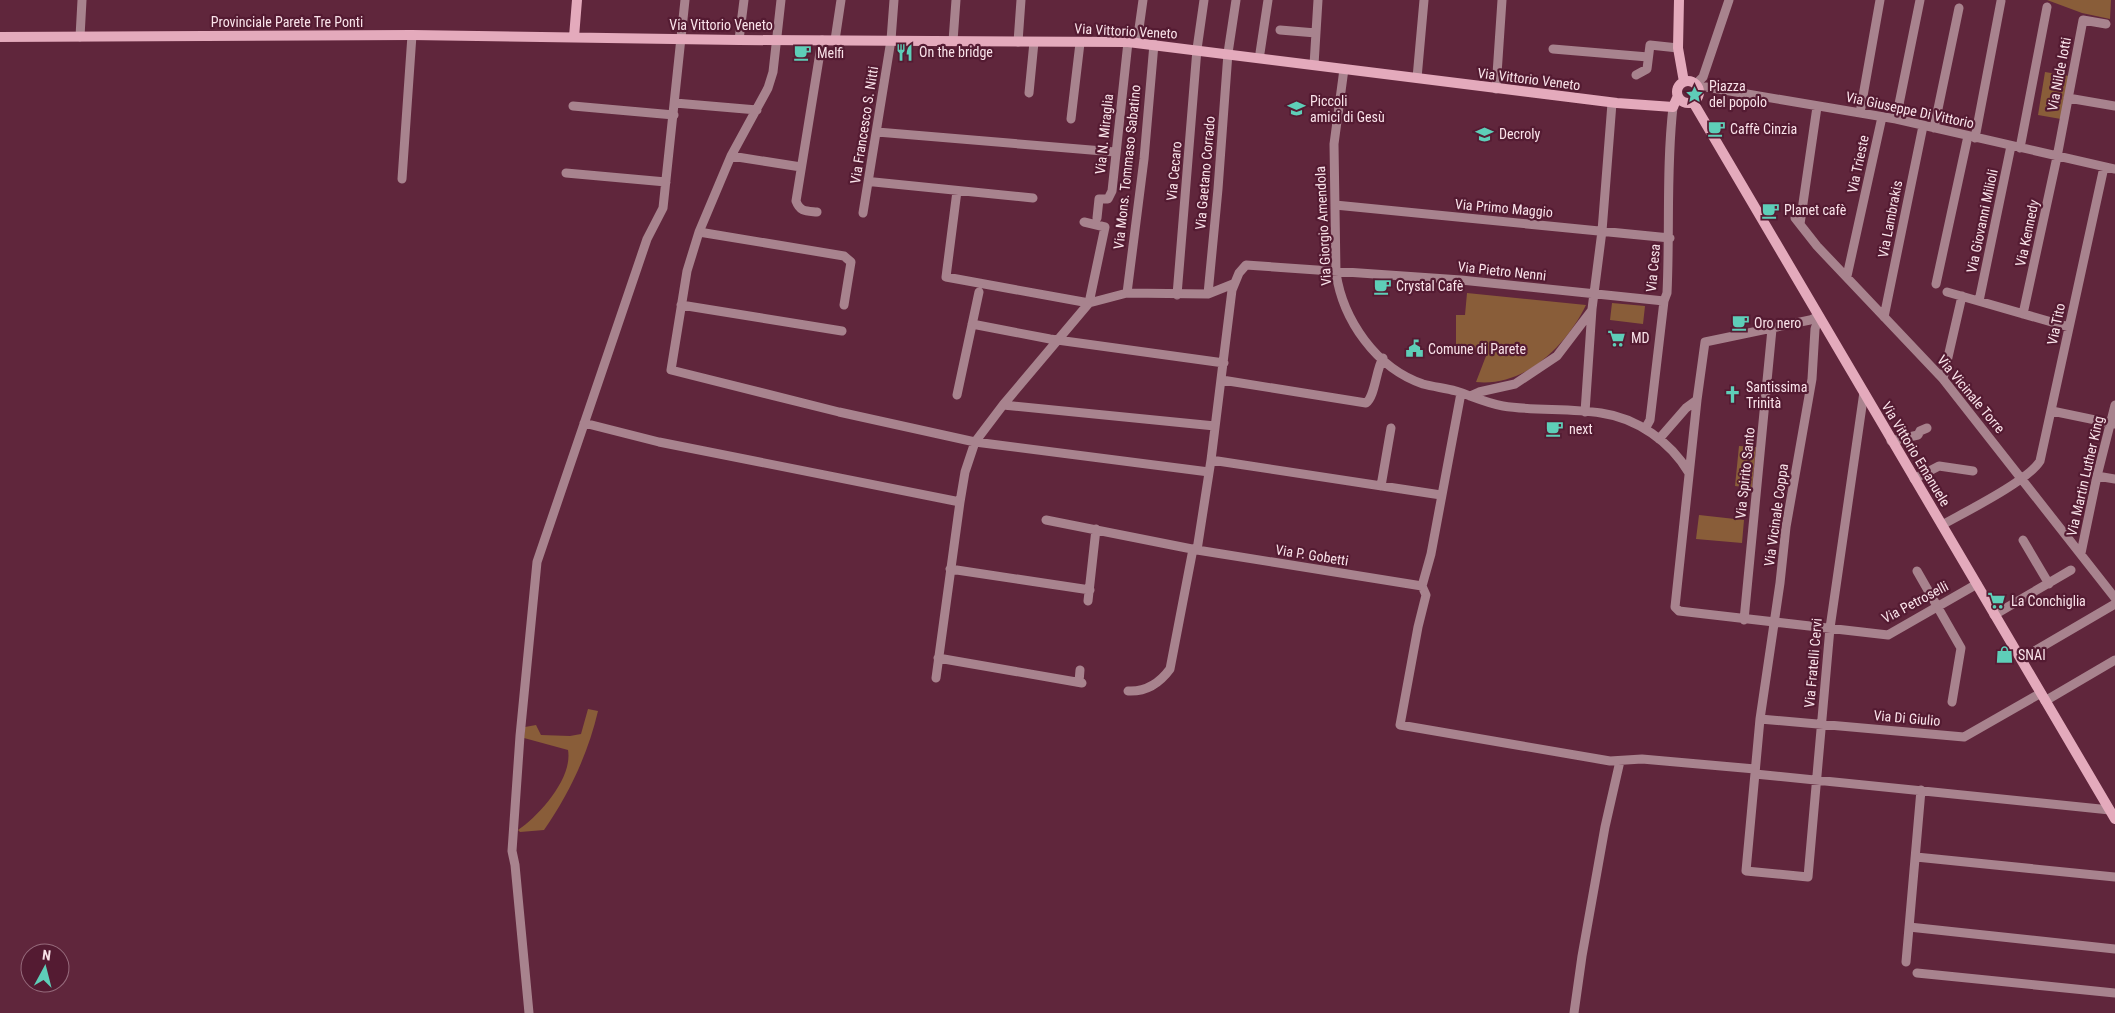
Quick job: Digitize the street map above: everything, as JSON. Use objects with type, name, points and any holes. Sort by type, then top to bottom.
[{"type":"street","points":[[80,37],[82,0]]},
{"type":"street","points":[[574,37],[577,0]]},
{"type":"street","points":[[529,1013],[515,865],[512,851],[537,562],[647,239],[663,208],[685,0]]},
{"type":"street","points":[[739,40],[744,0]]},
{"type":"street","points":[[780,0],[773,72],[768,88],[731,156],[699,232],[687,271],[671,370],[839,412],[975,442],[1209,472]]},
{"type":"street","points":[[835,40],[841,0]]},
{"type":"street","name":"Via Francesco S. Nitti","points":[[863,213],[891,40],[894,0]]},
{"type":"street","points":[[953,41],[956,0]]},
{"type":"street","points":[[1018,42],[1021,0]]},
{"type":"street","name":"Via N. Miraglia","points":[[1097,218],[1099,199],[1108,199],[1112,192],[1116,152],[1133,43],[1143,0]]},
{"type":"street","name":"Via Cecaro","points":[[1176,295],[1197,49],[1204,0]]},
{"type":"street","name":"Via Gaetano Corrado","points":[[1208,294],[1228,54],[1236,0]]},
{"type":"street","points":[[1260,56],[1268,0]]},
{"type":"street","points":[[1314,65],[1318,0]]},
{"type":"street","points":[[1417,78],[1424,0]]},
{"type":"street","points":[[1496,89],[1502,0]]},
{"type":"street","points":[[1679,0],[1678,48],[1684,82]]},
{"type":"street","points":[[1697,86],[1688,81],[1684,82],[1677,88],[1675,102],[1693,102],[1699,95],[1697,86],[1703,77],[1729,0]]},
{"type":"street","points":[[1860,113],[1880,0]]},
{"type":"street","points":[[1896,119],[1920,0]]},
{"type":"street","points":[[1936,284],[2001,1]]},
{"type":"street","name":"Via Giovanni Milioli","points":[[1979,301],[2047,7]]},
{"type":"street","points":[[1934,128],[1958,8]]},
{"type":"street","name":"Via Nilde Iotti","points":[[2057,157],[2083,20],[2106,24]]},
{"type":"street","points":[[1280,30],[1316,33]]},
{"type":"street","points":[[402,180],[412,35]]},
{"type":"street","name":"Provinciale Parete Tre Ponti","points":[[0,37],[412,35],[574,37]]},
{"type":"street","name":"Via Vittorio Veneto","points":[[574,37],[1154,44],[1228,54],[1260,56],[1314,65],[1612,103],[1675,102]]},
{"type":"street","points":[[817,212],[803,211],[798,208],[796,201],[822,40]]},
{"type":"street","points":[[1029,93],[1034,42]]},
{"type":"street","points":[[1071,119],[1080,43]]},
{"type":"street","name":"Via Mons. Tommaso Sabatino","points":[[1127,293],[1144,159],[1154,44]]},
{"type":"street","points":[[1636,75],[1648,69],[1650,45],[1678,48]]},
{"type":"street","points":[[1553,49],[1648,57]]},
{"type":"street","name":"Via Giorgio Amendola","points":[[1344,69],[1334,144],[1336,273],[1338,289],[1352,321],[1366,342],[1395,369],[1422,383],[1503,406],[1611,415],[1654,434],[1670,448],[1689,473]]},
{"type":"street","name":"Via Giuseppe Di Vittorio","points":[[1697,86],[1896,119],[2115,169]]},
{"type":"street","points":[[2068,98],[2115,106]]},
{"type":"street","name":"Via Cesa","points":[[1645,430],[1650,420],[1664,301],[1667,293],[1670,238],[1669,154],[1675,102]]},
{"type":"street","name":"Via Vittorio Emanuele","points":[[1693,102],[2112,815]]},
{"type":"street","points":[[675,103],[757,110]]},
{"type":"street","points":[[1585,412],[1592,310],[1602,231],[1612,103]]},
{"type":"street","points":[[573,106],[674,115]]},
{"type":"street","name":"Via Vicinale Torre","points":[[1817,107],[1797,221],[1817,246],[1943,378],[2115,598]]},
{"type":"street","name":"Via Trieste","points":[[1847,276],[1882,117]]},
{"type":"street","name":"Via Lambrakis","points":[[1884,317],[1923,126]]},
{"type":"street","points":[[877,132],[1116,152]]},
{"type":"street","points":[[731,156],[801,168]]},
{"type":"street","name":"Via Kennedy","points":[[2023,314],[2057,157]]},
{"type":"street","name":"Via Tito","points":[[1942,526],[2022,478],[2036,468],[2040,461],[2104,167]]},
{"type":"street","points":[[566,172],[666,182]]},
{"type":"street","points":[[874,182],[1032,198]]},
{"type":"street","points":[[957,191],[946,276],[1089,303],[1127,293],[1208,294],[1234,284],[1212,460],[1170,669],[1160,681],[1149,688],[1128,691]]},
{"type":"street","name":"Via Primo Maggio","points":[[1335,206],[1670,238]]},
{"type":"street","points":[[936,678],[965,472],[975,442],[1056,340],[1089,303],[1105,227],[1084,222]]},
{"type":"street","points":[[699,232],[844,256],[851,262],[844,305]]},
{"type":"street","name":"Via Pietro Nenni","points":[[1234,284],[1239,273],[1246,265],[1336,273],[1461,280],[1664,301]]},
{"type":"street","points":[[957,395],[979,292]]},
{"type":"street","points":[[1947,292],[2070,327]]},
{"type":"street","points":[[1943,378],[1962,296]]},
{"type":"street","points":[[681,305],[842,331]]},
{"type":"street","points":[[1592,310],[1557,356],[1515,384],[1466,395],[1441,495],[1432,554],[1422,586],[1426,595],[1418,627],[1400,725],[1610,761],[1642,759],[1816,780],[1922,790],[2112,815]]},
{"type":"street","points":[[1772,328],[1810,320],[1819,316]]},
{"type":"street","name":"Via Vicinale Coppa","points":[[1746,871],[1760,719],[1792,491],[1812,379],[1815,329],[1819,316]]},
{"type":"street","points":[[972,324],[1056,340],[1224,362]]},
{"type":"street","name":"Via Petroselli","points":[[1772,328],[1705,342],[1675,607],[1679,612],[1888,634],[1977,584]]},
{"type":"street","name":"Via Spirito Santo","points":[[1744,620],[1772,328]]},
{"type":"street","points":[[1222,380],[1366,403],[1372,396],[1377,371],[1383,358]]},
{"type":"street","name":"Via Fratelli Cervi","points":[[1746,871],[1808,877],[1830,628],[1864,392]]},
{"type":"street","points":[[1659,439],[1686,408],[1697,400]]},
{"type":"street","name":"Via Martin Luther King","points":[[2081,553],[2097,476],[2113,423],[2115,404]]},
{"type":"street","points":[[1003,405],[1215,426]]},
{"type":"street","points":[[2052,411],[2113,423]]},
{"type":"street","points":[[584,423],[659,442],[960,502]]},
{"type":"street","points":[[1381,486],[1391,428]]},
{"type":"street","points":[[1891,441],[1918,435],[1920,431],[1927,428]]},
{"type":"street","points":[[1212,460],[1441,495]]},
{"type":"street","points":[[1914,479],[1940,466],[1973,471]]},
{"type":"street","points":[[2097,476],[2115,479]]},
{"type":"street","name":"Via P. Gobetti","points":[[1046,520],[1195,550],[1422,586]]},
{"type":"street","points":[[1088,601],[1096,529]]},
{"type":"street","points":[[2023,540],[2049,584]]},
{"type":"street","points":[[950,569],[1090,590]]},
{"type":"street","points":[[1994,615],[2071,570]]},
{"type":"street","points":[[1917,571],[1961,648],[1952,702]]},
{"type":"street","points":[[2021,659],[2115,604]]},
{"type":"street","points":[[938,658],[1081,683],[1080,670]]},
{"type":"street","name":"Via Di Giulio","points":[[1760,719],[1964,737],[2115,660]]},
{"type":"street","points":[[1574,1013],[1605,827],[1620,760]]},
{"type":"street","points":[[1906,962],[1922,790]]},
{"type":"street","points":[[1916,857],[2115,877]]},
{"type":"street","points":[[1909,927],[2115,949]]},
{"type":"street","points":[[1917,973],[2115,993]]},
{"type":"shaded area","points":[[2047,0],[2111,0],[2110,19],[2082,13]]},
{"type":"shaded area","points":[[2045,72],[2069,76],[2061,119],[2038,115]]},
{"type":"shaded area","points":[[1467,293],[1586,305],[1567,335],[1542,361],[1527,371],[1511,378],[1494,382],[1476,382],[1486,356],[1456,345],[1456,315],[1465,315]]},
{"type":"shaded area","points":[[1612,303],[1645,306],[1643,324],[1610,320]]},
{"type":"shaded area","points":[[1739,446],[1756,447],[1752,488],[1735,486]]},
{"type":"shaded area","points":[[1699,515],[1744,520],[1742,543],[1696,539]]},
{"type":"shaded area","points":[[588,709],[598,711],[594,727],[577,773],[562,802],[544,830],[520,832],[518,830],[535,816],[553,795],[560,784],[568,761],[568,750],[524,738],[525,727],[536,725],[541,735],[570,736],[581,734]]},
{"type":"place","name":"On the bridge","points":[[905,52]]},
{"type":"place","name":"Melfi","points":[[803,53]]},
{"type":"place","name":"Piazza del popolo","points":[[1695,94]]},
{"type":"place","name":"Piccoli amici di Gesù","points":[[1296,109]]},
{"type":"place","name":"Caffè Cinzia","points":[[1716,129]]},
{"type":"place","name":"Decroly","points":[[1485,134]]},
{"type":"place","name":"Planet cafè","points":[[1770,210]]},
{"type":"place","name":"Crystal Cafè","points":[[1382,286]]},
{"type":"place","name":"Oro nero","points":[[1740,323]]},
{"type":"place","name":"MD","points":[[1617,338]]},
{"type":"place","name":"Comune di Parete","points":[[1414,349]]},
{"type":"place","name":"Santissima Trinità","points":[[1732,395]]},
{"type":"place","name":"next","points":[[1555,429]]},
{"type":"place","name":"La Conchiglia","points":[[1997,601]]},
{"type":"place","name":"SNAI","points":[[2004,655]]}]
